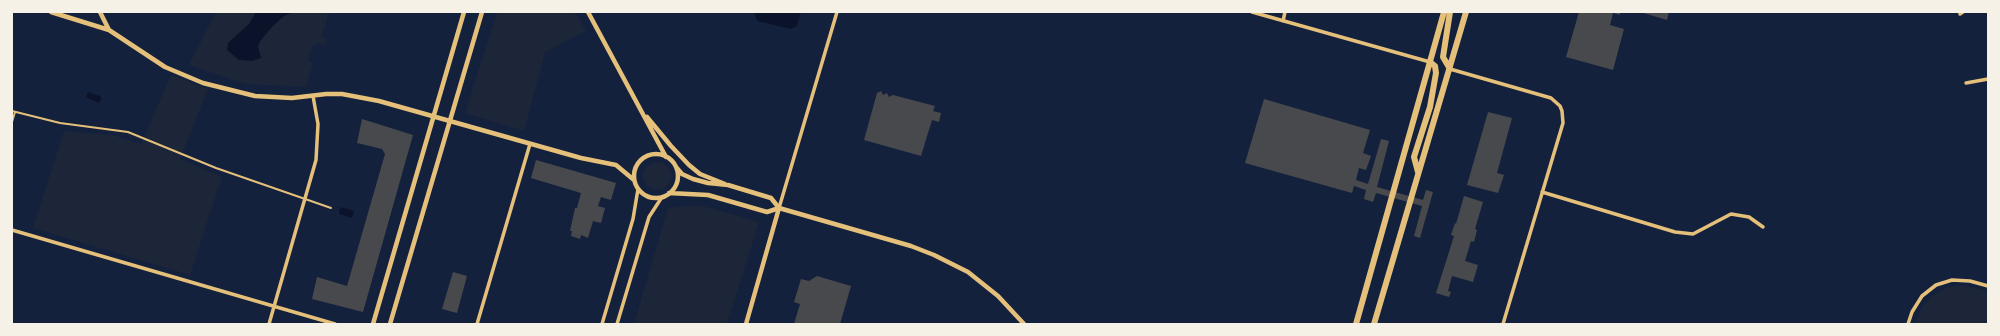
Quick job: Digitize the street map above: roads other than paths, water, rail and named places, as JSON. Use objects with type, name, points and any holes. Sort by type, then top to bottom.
[{"type":"main road","points":[[1356,324],[1444,12]]},
{"type":"main road","points":[[1450,12],[1444,57],[1450,69]]},
{"type":"main road","points":[[1374,324],[1466,12]]},
{"type":"main road","points":[[1419,174],[1414,157],[1430,108],[1436,74],[1435,66],[1430,62]]},
{"type":"street","points":[[51,12],[109,30],[165,67],[203,83],[255,96],[292,98],[326,94],[354,95],[581,158],[616,166],[634,180],[638,188],[648,196],[662,197]]},
{"type":"street","points":[[100,12],[109,30]]},
{"type":"street","points":[[373,324],[464,12]]},
{"type":"street","points":[[390,324],[482,12]]},
{"type":"street","points":[[588,12],[666,157],[682,174],[693,180],[708,184],[728,185]]},
{"type":"street","points":[[746,324],[837,12]]},
{"type":"street","points":[[1252,12],[1430,62]]},
{"type":"street","points":[[1283,20],[1285,12]]},
{"type":"street","points":[[1450,69],[1546,97],[1560,106],[1564,117],[1503,324]]},
{"type":"street","points":[[1966,83],[1988,79]]},
{"type":"street","points":[[269,324],[316,160],[318,124],[313,96]]},
{"type":"street","points":[[643,112],[671,146],[700,174],[728,185],[771,198],[780,208],[874,235],[934,255],[968,272],[985,285],[1013,311],[1024,324]]},
{"type":"street","points":[[477,324],[530,144]]},
{"type":"street","points":[[634,180],[634,173],[640,161],[653,155],[666,157]]},
{"type":"street","points":[[617,324],[649,218],[662,197],[669,193],[676,183],[678,177],[674,165]]},
{"type":"street","points":[[602,324],[633,219],[638,188]]},
{"type":"street","points":[[1542,192],[1675,232],[1693,234],[1731,214],[1749,217],[1763,227]]},
{"type":"street","points":[[669,193],[708,195],[767,212],[780,208]]},
{"type":"street","points":[[12,230],[334,324]]},
{"type":"street","points":[[1908,324],[1912,312],[1922,296],[1936,286],[1952,280],[1970,281],[1988,286]]},
{"type":"lane","points":[[12,122],[13,111],[60,123],[128,132],[216,168],[331,208]]}]
